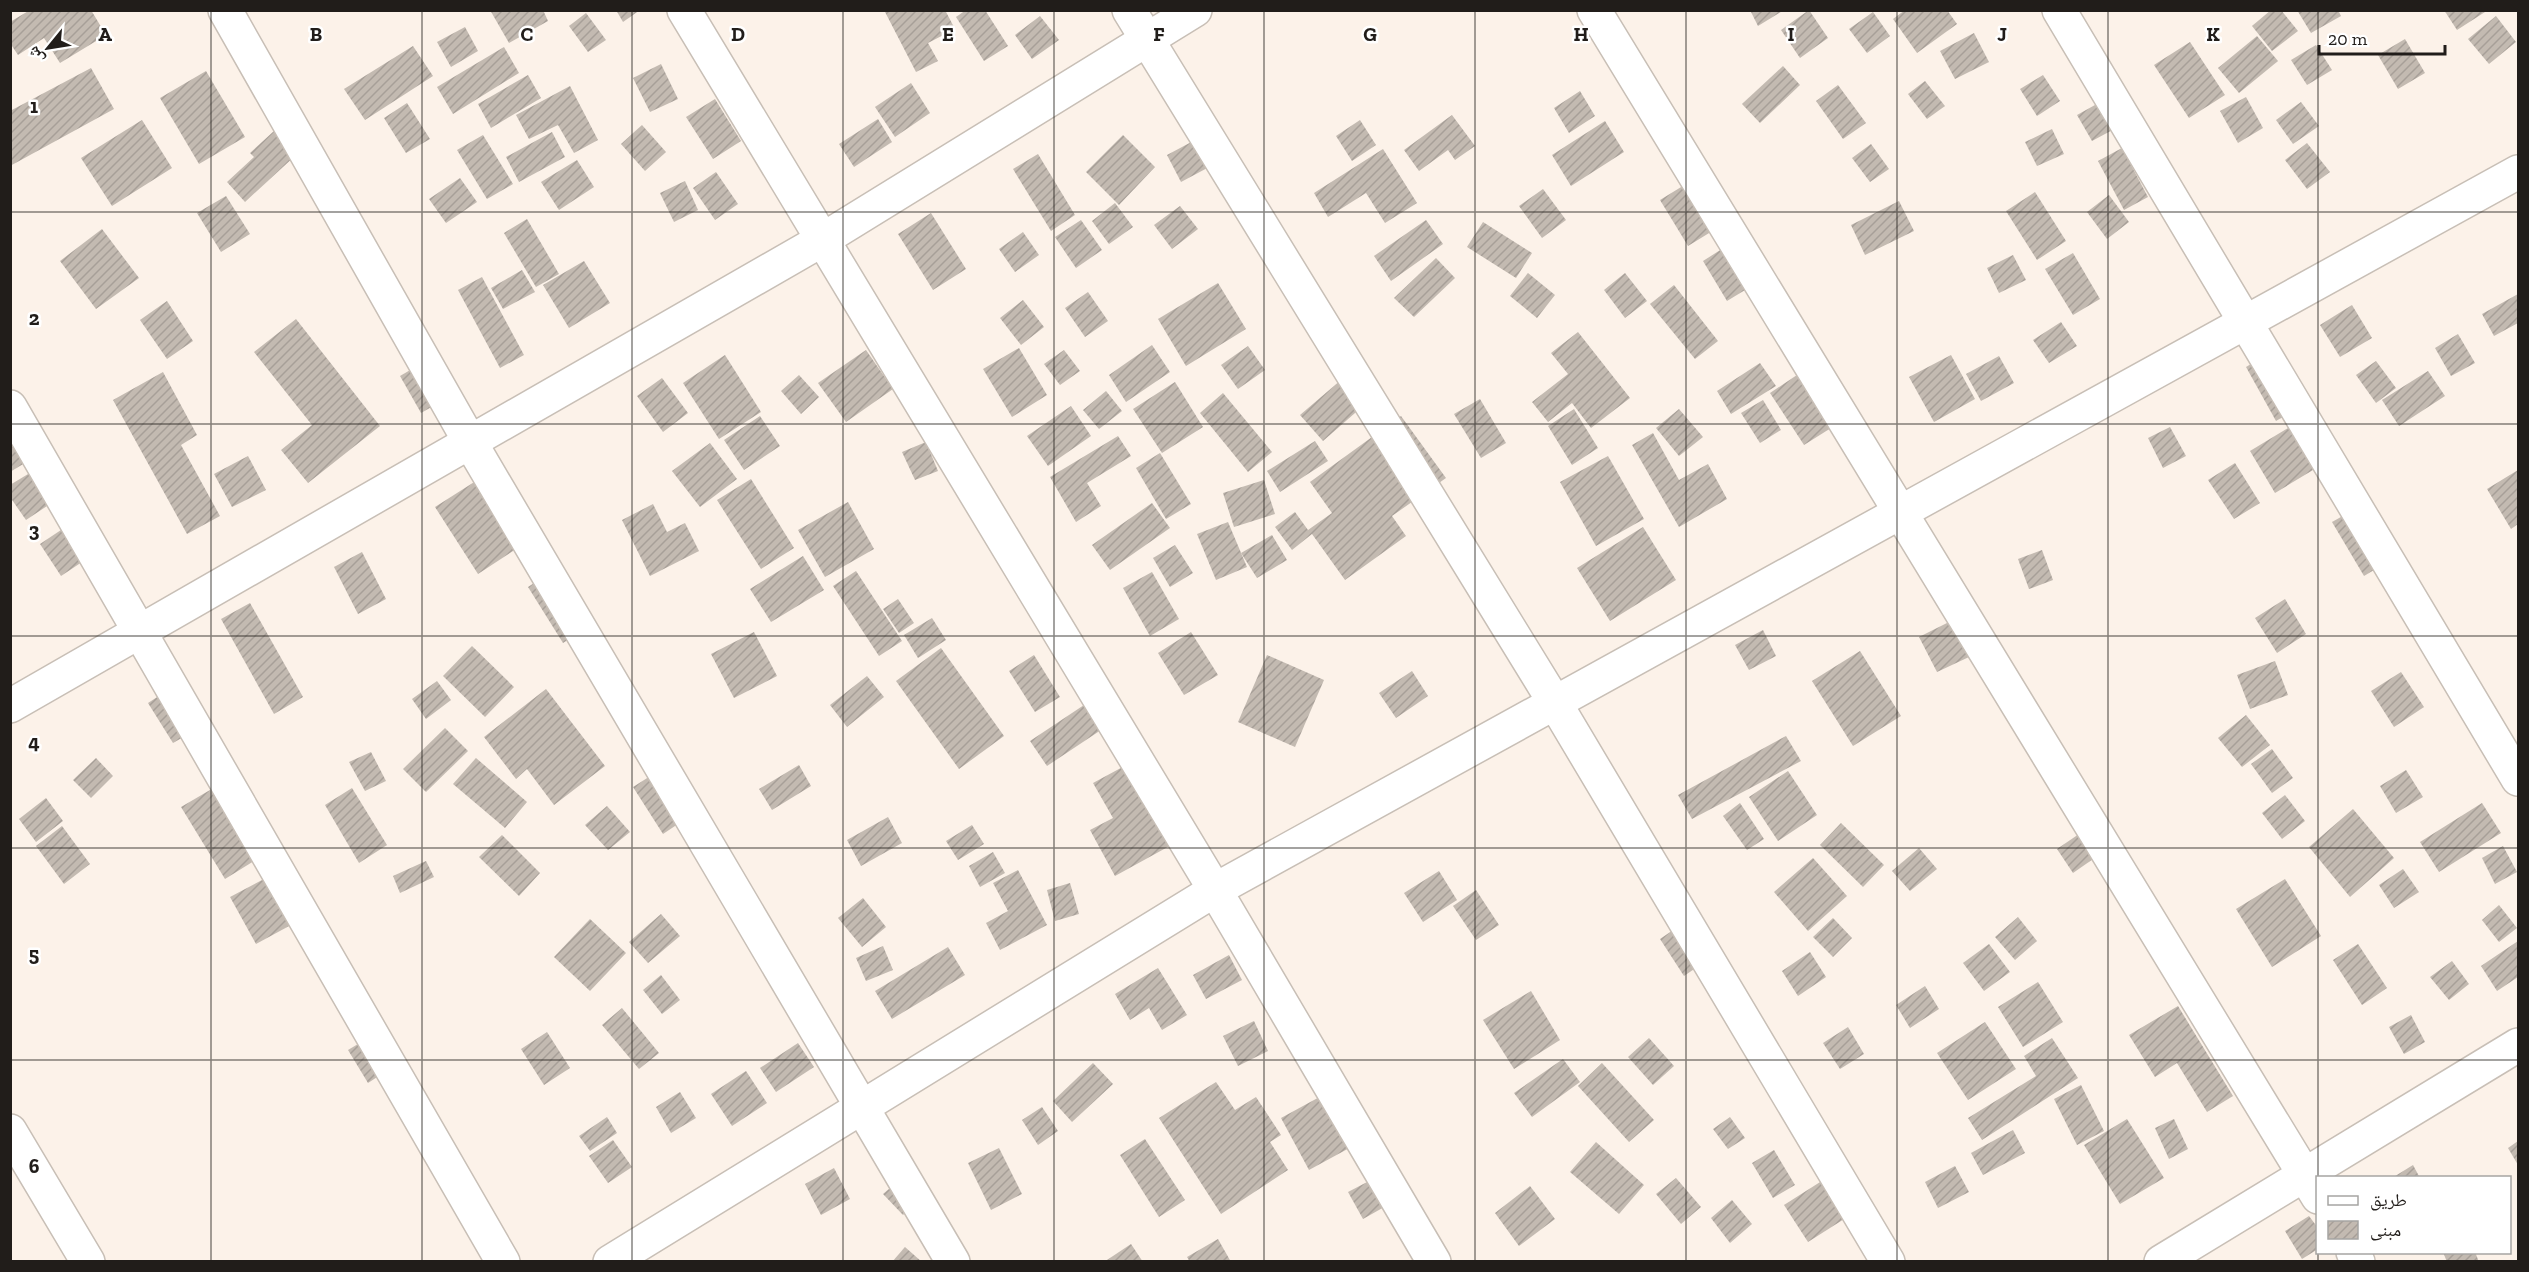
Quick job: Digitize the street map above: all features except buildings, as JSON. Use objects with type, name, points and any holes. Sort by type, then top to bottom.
[{"type":"street","points":[[225,10],[470,442],[953,1262]]},
{"type":"street","points":[[684,10],[1215,890],[1434,1262]]},
{"type":"street","points":[[1129,10],[1555,703],[1888,1262]]},
{"type":"street","points":[[10,706],[822,240],[1196,10]]},
{"type":"street","points":[[1594,10],[2311,1186],[2161,1262]]},
{"type":"street","points":[[2059,10],[2518,778]]},
{"type":"street","points":[[610,1262],[1215,890],[2518,172]]},
{"type":"street","points":[[10,407],[502,1262]]},
{"type":"street","points":[[2326,1176],[2518,1045]]},
{"type":"street","points":[[10,1131],[88,1262]]}]
